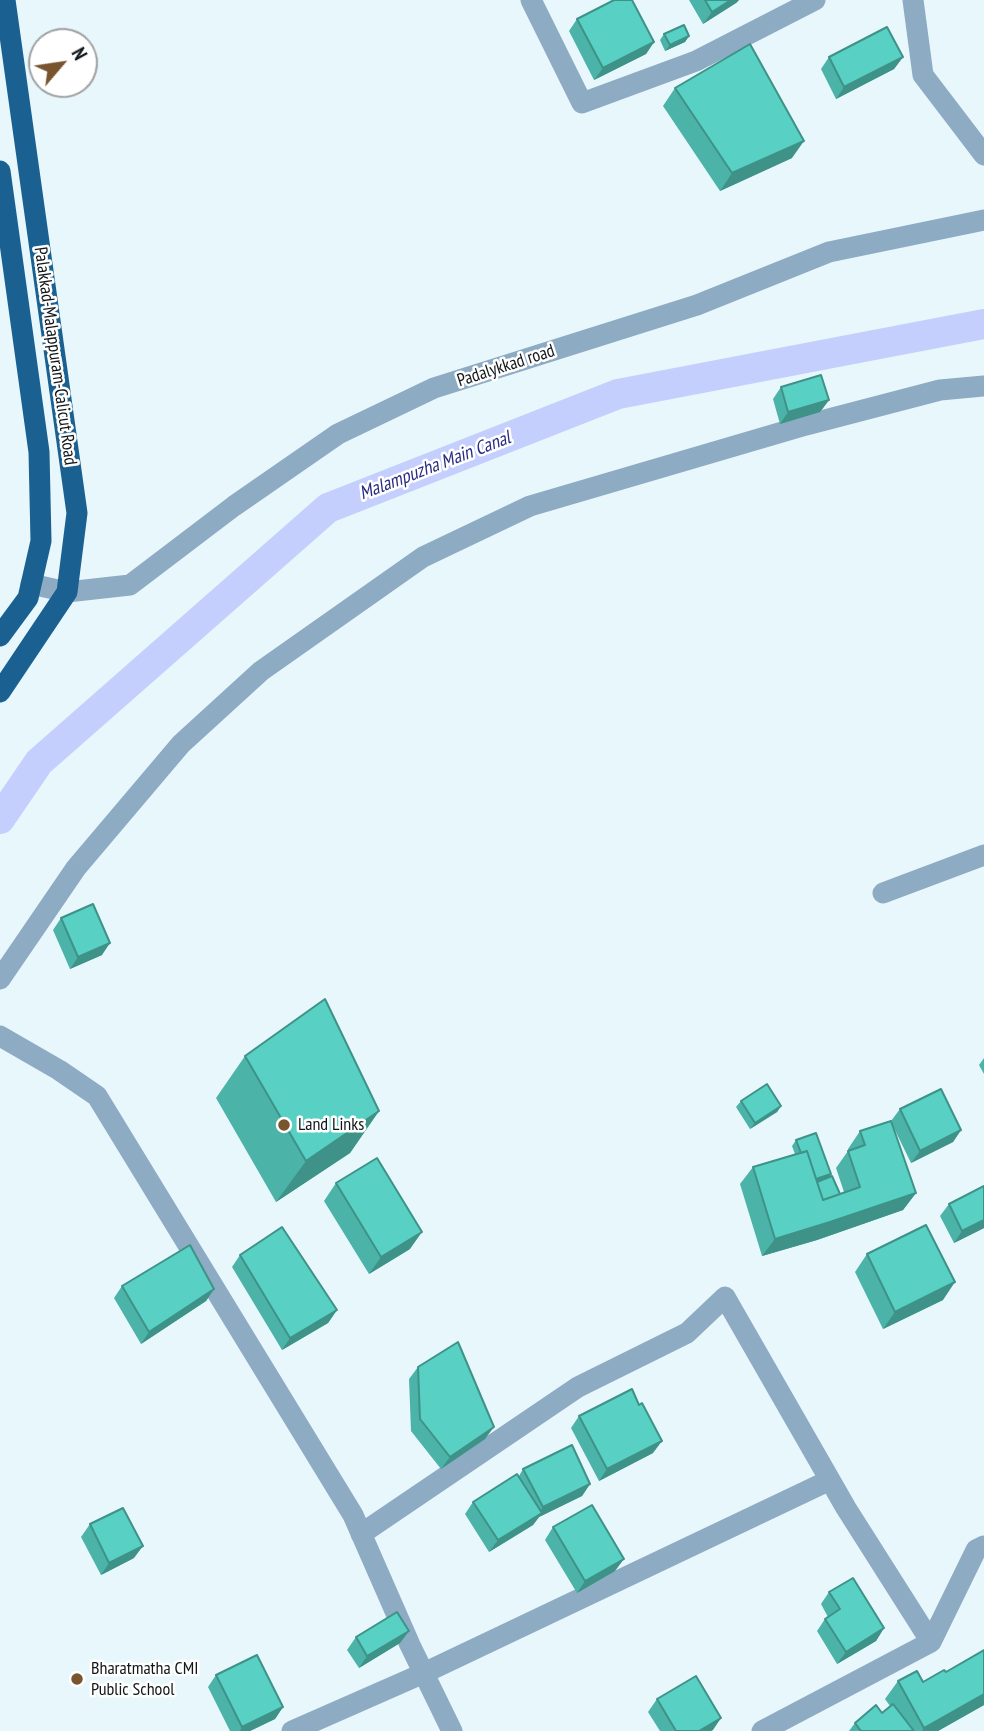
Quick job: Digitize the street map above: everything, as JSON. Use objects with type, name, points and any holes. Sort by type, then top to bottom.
[{"type":"highway","name":"Palakkad-Malappuram-Calicut Road","points":[[0,692],[68,592],[77,513],[5,0]]},
{"type":"highway","name":"Palakkad-Malappuram-Calicut Road","points":[[0,171],[38,452],[41,541],[28,598],[0,636]]},
{"type":"street","points":[[531,0],[582,103],[696,61],[815,0]]},
{"type":"street","points":[[913,0],[923,75],[984,155]]},
{"type":"street","name":"Padalykkad road","points":[[31,584],[68,592],[130,585],[234,506],[338,434],[434,388],[697,305],[829,252],[984,220]]},
{"type":"street","points":[[0,979],[76,868],[181,744],[261,671],[423,557],[530,506],[806,425],[940,390],[984,386]]},
{"type":"street","points":[[883,893],[984,855]]},
{"type":"street","points":[[0,1036],[59,1070],[97,1096],[353,1515],[452,1731]]},
{"type":"street","points":[[361,1534],[578,1387],[687,1333],[725,1297],[830,1480],[931,1642]]},
{"type":"street","points":[[292,1731],[424,1673],[830,1480]]},
{"type":"street","points":[[762,1731],[931,1642],[976,1550],[984,1546]]},
{"type":"building","points":[[614,0],[632,0],[654,42],[603,68],[577,19]]},
{"type":"building","points":[[705,0],[731,0],[712,12]]},
{"type":"building","points":[[684,25],[689,36],[670,45],[664,34]]},
{"type":"building","points":[[887,27],[903,57],[844,87],[829,57]]},
{"type":"building","points":[[750,44],[804,141],[732,173],[675,88]]},
{"type":"building","points":[[821,375],[829,400],[788,412],[781,387]]},
{"type":"building","points":[[93,904],[110,943],[78,957],[61,918]]},
{"type":"building","points":[[325,999],[379,1111],[306,1161],[245,1056]]},
{"type":"building","points":[[767,1084],[781,1106],[755,1123],[741,1101]]},
{"type":"building","points":[[941,1089],[961,1130],[920,1151],[900,1109]]},
{"type":"building","points":[[891,1121],[916,1193],[775,1239],[753,1167],[807,1151],[823,1200],[860,1187],[848,1151],[865,1145],[860,1131]]},
{"type":"building","points":[[816,1133],[831,1174],[816,1179],[807,1151],[801,1153],[796,1140]]},
{"type":"building","points":[[377,1158],[422,1232],[381,1257],[336,1183]]},
{"type":"building","points":[[832,1176],[840,1194],[823,1200],[817,1182]]},
{"type":"building","points":[[984,1186],[984,1220],[962,1231],[949,1204]]},
{"type":"building","points":[[926,1225],[955,1282],[895,1312],[867,1254]]},
{"type":"building","points":[[282,1227],[337,1310],[290,1338],[240,1255]]},
{"type":"building","points":[[190,1245],[214,1289],[149,1332],[122,1286]]},
{"type":"building","points":[[458,1342],[494,1427],[450,1457],[420,1419],[418,1367]]},
{"type":"building","points":[[632,1389],[662,1441],[607,1469],[579,1416]]},
{"type":"building","points":[[572,1445],[590,1484],[543,1507],[523,1469]]},
{"type":"building","points":[[517,1474],[542,1513],[498,1540],[473,1502]]},
{"type":"building","points":[[592,1505],[624,1559],[585,1581],[553,1527]]},
{"type":"building","points":[[123,1508],[143,1546],[109,1563],[90,1524]]},
{"type":"building","points":[[853,1578],[884,1628],[846,1652],[825,1619],[840,1609],[829,1592]]},
{"type":"building","points":[[397,1612],[409,1631],[367,1656],[356,1637]]},
{"type":"building","points":[[984,1650],[984,1694],[924,1728],[898,1681],[917,1671],[923,1682]]},
{"type":"building","points":[[257,1655],[283,1707],[242,1727],[216,1675]]},
{"type":"building","points":[[696,1676],[721,1718],[699,1731],[676,1731],[657,1699]]},
{"type":"building","points":[[893,1704],[914,1731],[861,1731],[855,1723],[876,1705],[882,1713]]},
{"type":"waterway","name":"Malampuzha Main Canal","points":[[0,819],[39,762],[328,508],[618,394],[984,324]]},
{"type":"place","name":"Land Links","points":[[284,1125]]},
{"type":"place","name":"Bharatmatha CMI Public School","points":[[77,1679]]}]
